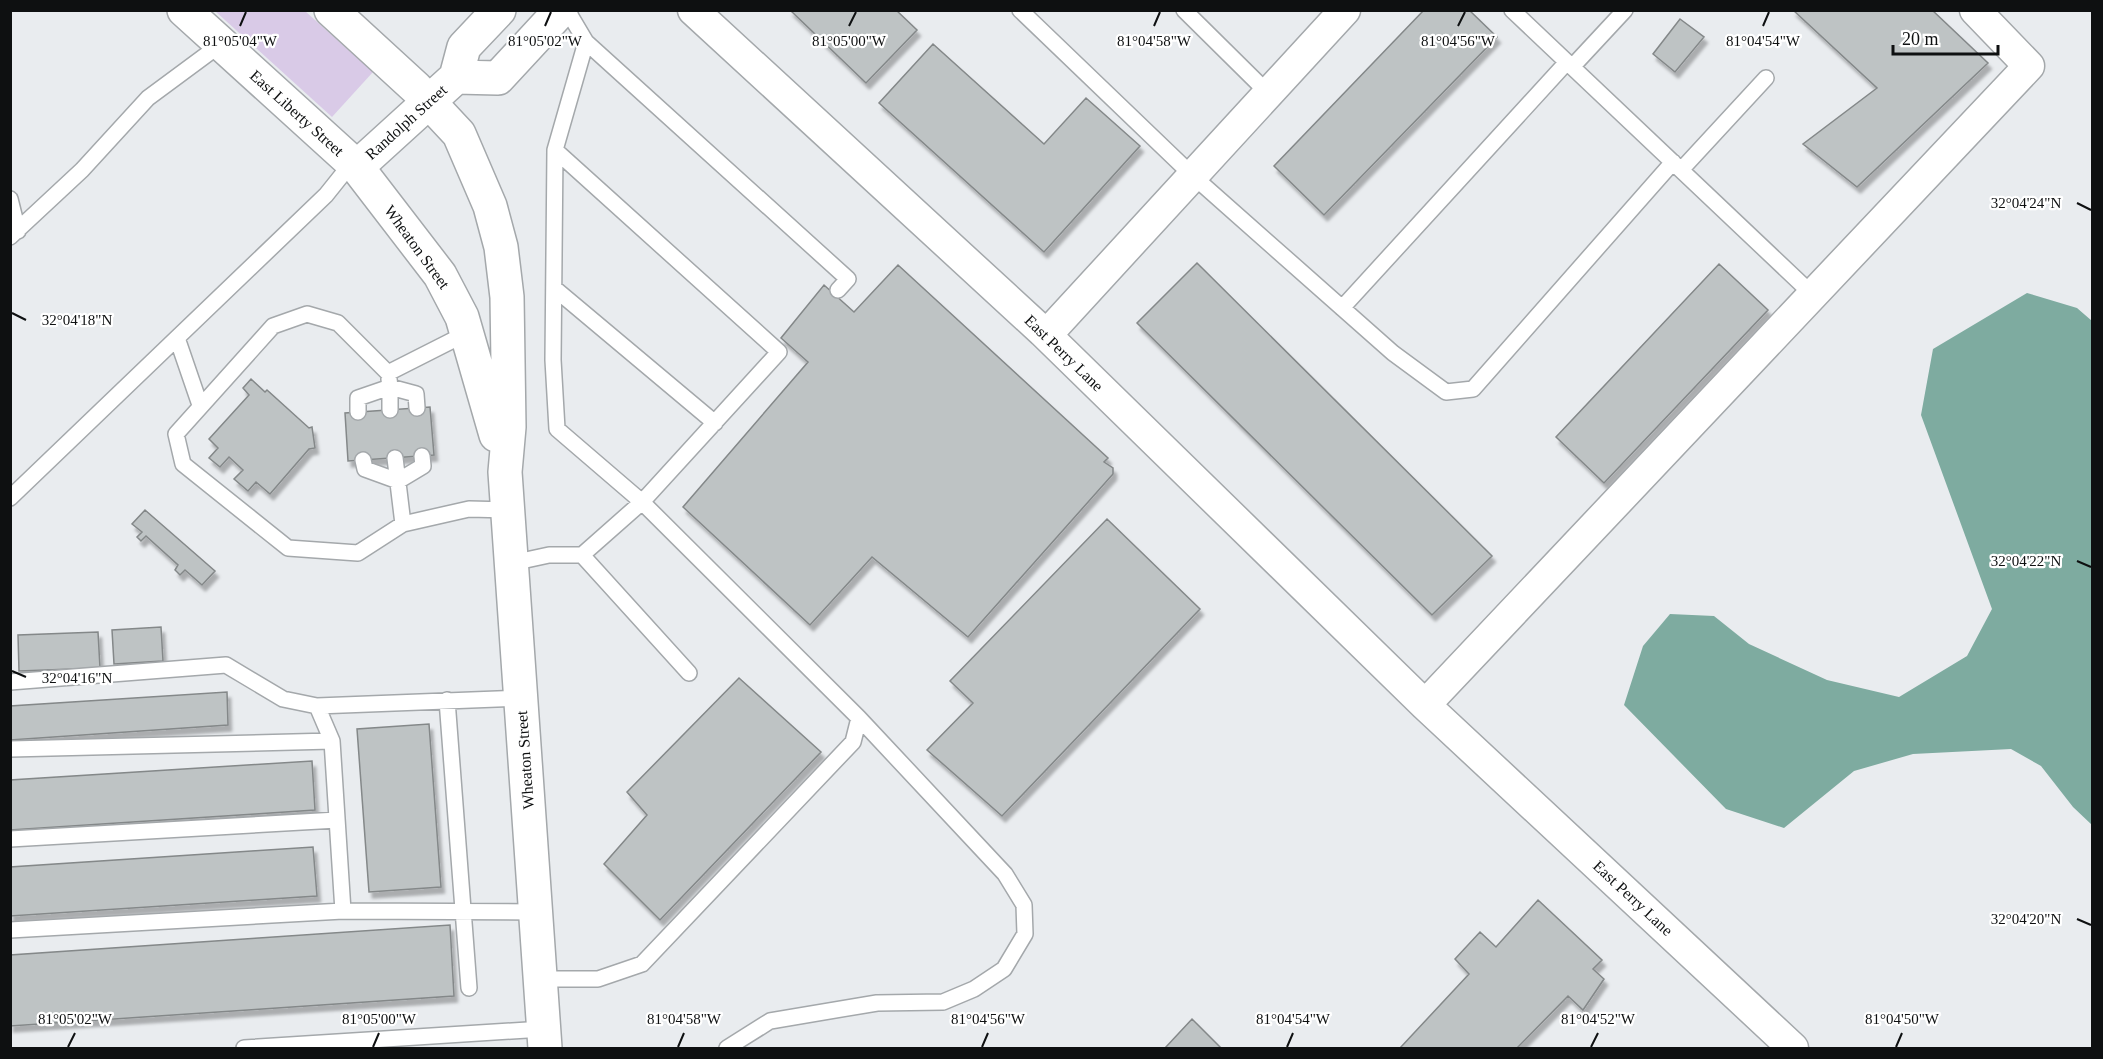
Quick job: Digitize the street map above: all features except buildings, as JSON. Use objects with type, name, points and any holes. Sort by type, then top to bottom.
[{"type":"main road","name":"East Liberty Street","points":[[184,10],[357,167]]},
{"type":"main road","points":[[331,10],[422,94]]},
{"type":"main road","name":"Randolph Street","points":[[456,77],[464,47],[499,10]]},
{"type":"main road","name":"Randolph Street","points":[[357,167],[422,94],[456,77],[498,78],[561,10]]},
{"type":"main road","name":"Wheaton Street","points":[[422,94],[459,134],[490,206],[501,247],[507,297],[509,427],[506,472],[544,1039]]},
{"type":"main road","name":"Wheaton Street","points":[[357,167],[440,275],[462,317],[506,472]]},
{"type":"street","name":"East Perry Lane","points":[[693,10],[1043,332],[1425,705],[1793,1048]]},
{"type":"street","points":[[1043,332],[1051,330],[1346,10]]},
{"type":"street","points":[[1425,705],[2029,66],[1975,10]]},
{"type":"lane","points":[[567,10],[586,42],[848,279],[838,290]]},
{"type":"lane","points":[[1020,10],[1193,176],[1393,353],[1446,393],[1473,389],[1677,166],[1767,78]]},
{"type":"lane","points":[[1184,10],[1269,94]]},
{"type":"lane","points":[[1512,10],[1813,295]]},
{"type":"lane","points":[[1342,308],[1569,64],[1625,10]]},
{"type":"lane","points":[[586,42],[555,150],[553,360],[557,429],[642,502],[859,718],[1005,874],[1024,905],[1026,934],[1004,969],[974,990],[943,1002],[877,1003],[770,1020],[728,1048]]},
{"type":"lane","points":[[14,234],[82,170],[148,98],[221,44]]},
{"type":"lane","points":[[512,563],[549,555],[582,555],[642,502],[779,352],[555,150]]},
{"type":"lane","points":[[10,498],[326,195],[346,170],[357,167]]},
{"type":"lane","points":[[10,199],[14,234]]},
{"type":"lane","points":[[554,288],[715,423]]},
{"type":"lane","points":[[417,408],[416,394],[389,380],[338,323],[308,314],[273,326],[200,405],[177,434],[183,464],[288,548],[357,553],[403,524],[469,509],[509,510]]},
{"type":"lane","points":[[358,412],[358,398],[467,333]]},
{"type":"lane","points":[[177,338],[200,405]]},
{"type":"lane","points":[[389,380],[390,410]]},
{"type":"lane","points":[[398,481],[423,465],[422,456]]},
{"type":"lane","points":[[394,458],[403,524]]},
{"type":"lane","points":[[363,460],[365,469],[398,481]]},
{"type":"lane","points":[[582,555],[688,673]]},
{"type":"lane","points":[[10,682],[226,665],[283,699],[317,706],[521,698]]},
{"type":"lane","points":[[447,700],[469,988]]},
{"type":"lane","points":[[317,706],[332,741],[343,911]]},
{"type":"lane","points":[[541,979],[598,979],[642,964],[853,742],[859,718]]},
{"type":"lane","points":[[10,748],[332,741]]},
{"type":"lane","points":[[10,839],[338,820]]},
{"type":"lane","points":[[10,930],[343,911],[536,912]]},
{"type":"lane","points":[[244,1048],[544,1039]]},
{"type":"shaded area","points":[[215,11],[305,11],[373,72],[332,117]]},
{"type":"shaded area","points":[[2027,293],[2077,308],[2092,321],[2092,825],[2073,807],[2041,766],[2011,749],[1913,754],[1854,771],[1784,828],[1726,809],[1624,705],[1643,646],[1670,614],[1714,616],[1749,644],[1827,680],[1899,697],[1967,656],[1992,609],[1921,415],[1933,349]]}]
